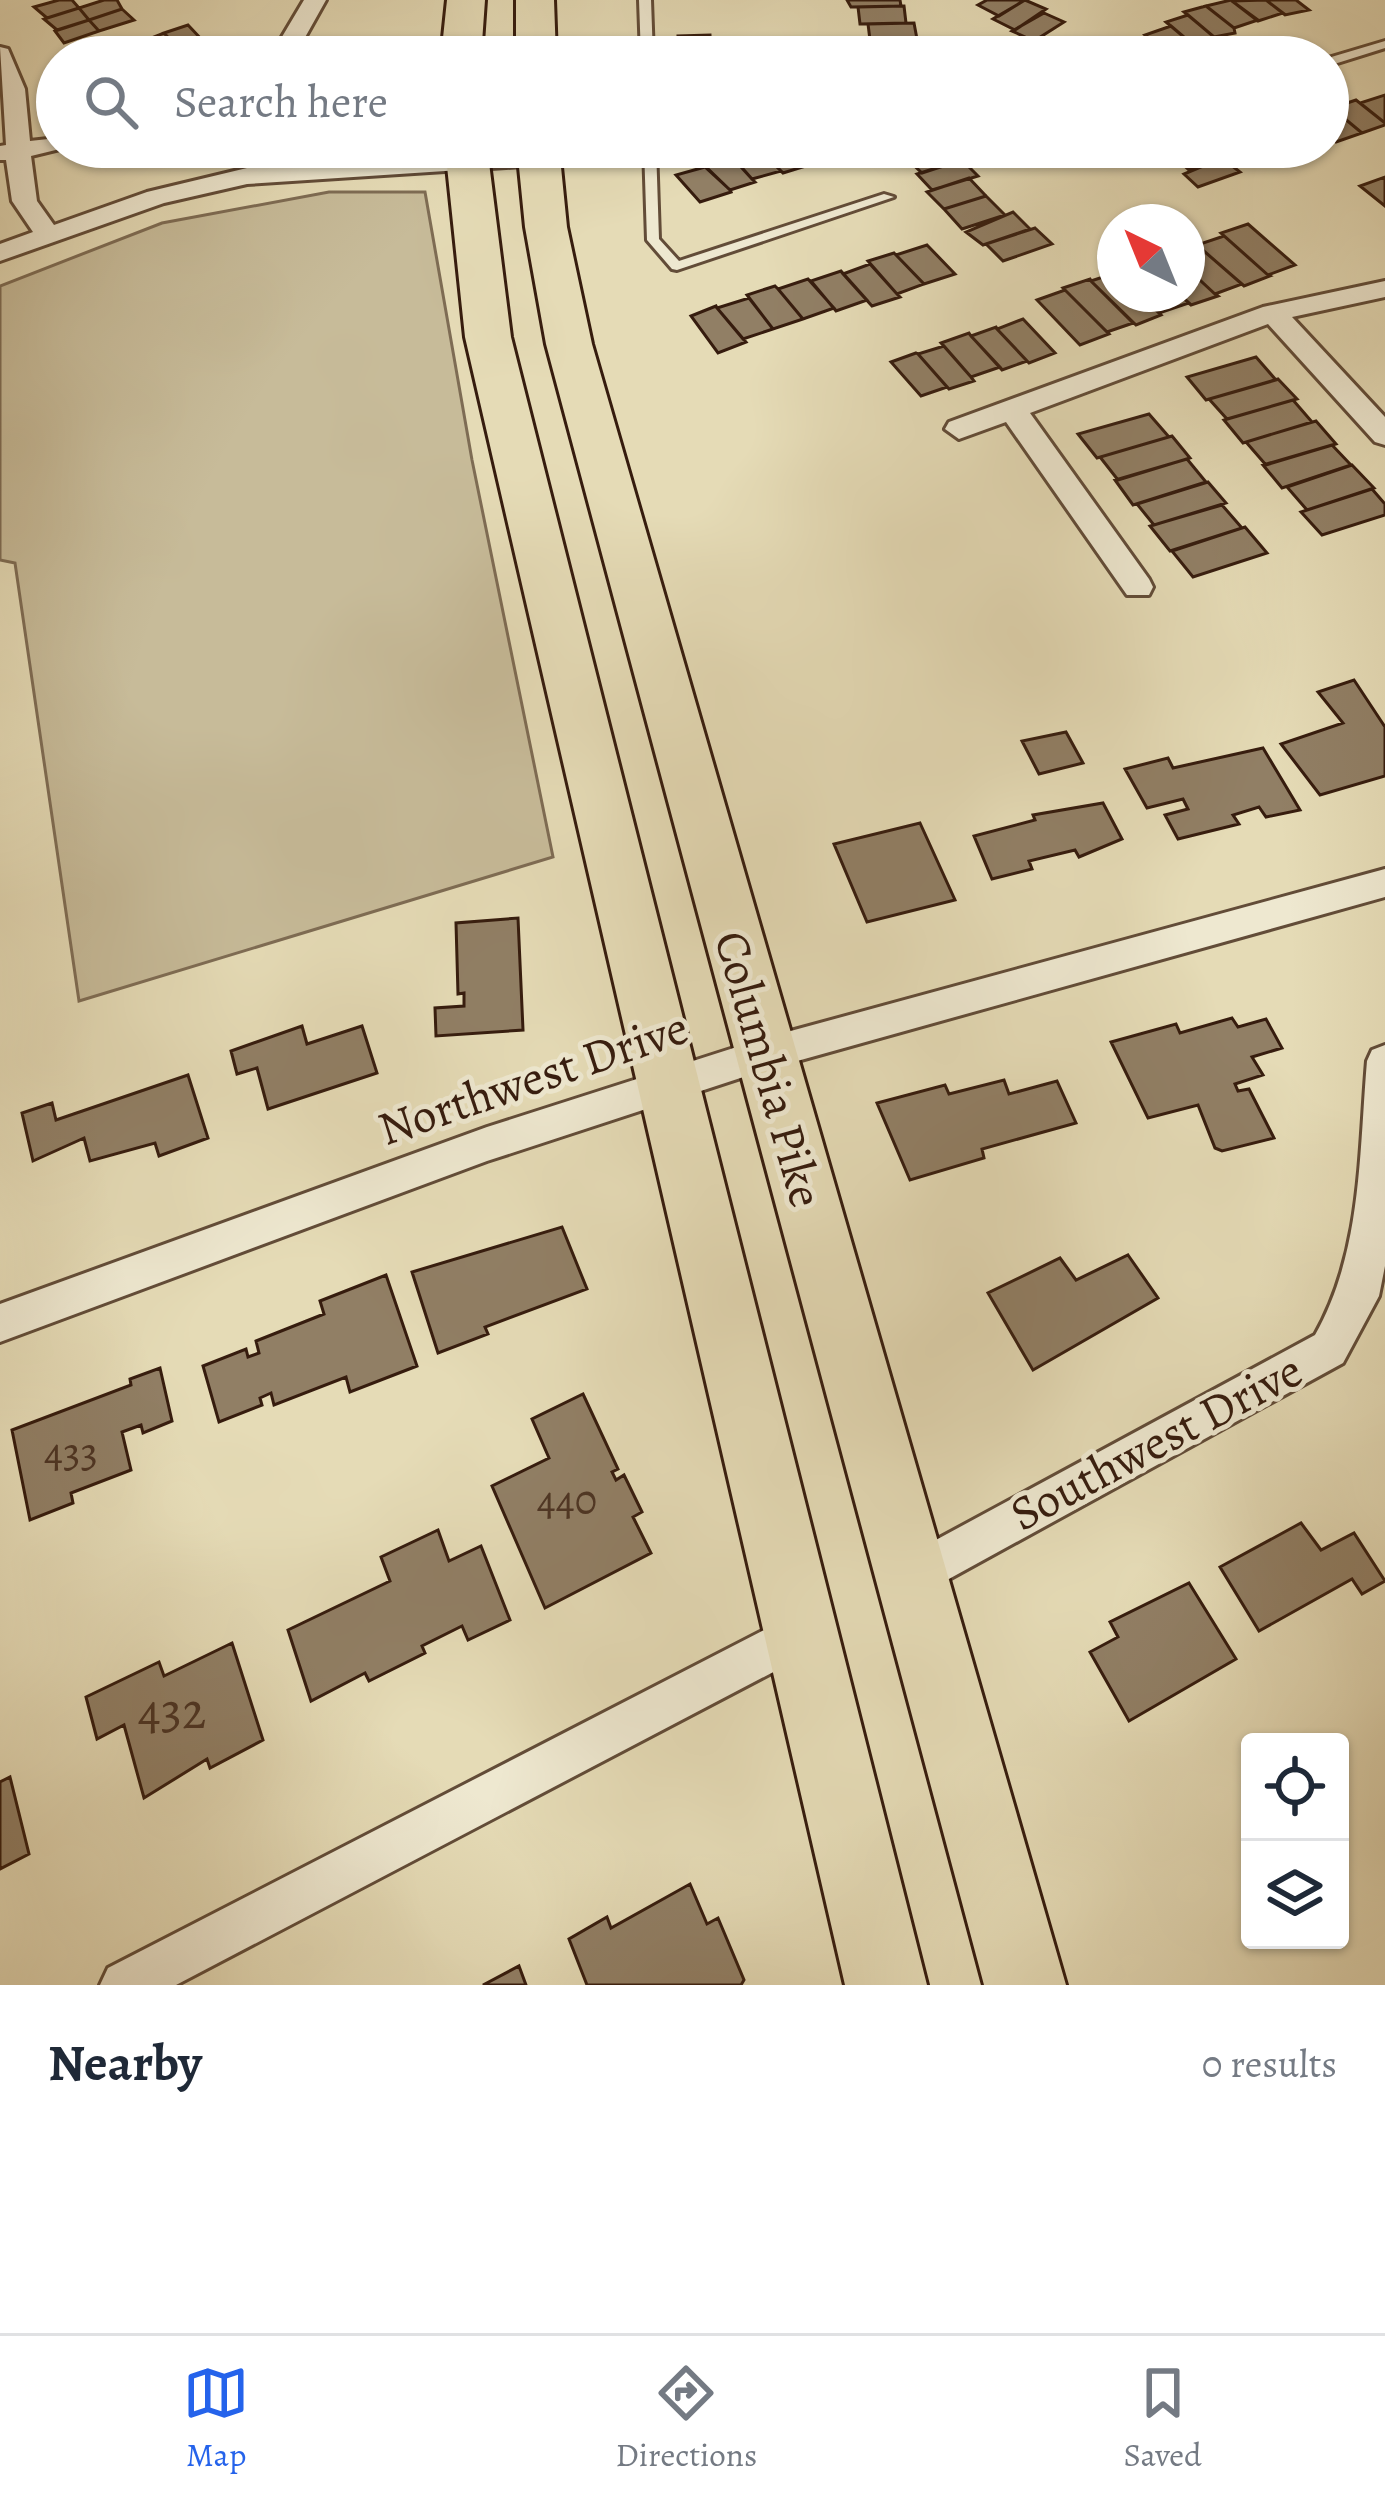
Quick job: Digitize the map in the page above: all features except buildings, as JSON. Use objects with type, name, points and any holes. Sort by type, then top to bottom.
[{"type":"highway","points":[[463,36],[466,0]]},
{"type":"highway","points":[[536,0],[536,36]]},
{"type":"highway","name":"Columbia Pike","points":[[468,168],[488,337],[805,1631],[886,1985]]},
{"type":"highway","name":"Columbia Pike","points":[[541,168],[569,344],[1025,1985]]},
{"type":"street","points":[[294,36],[315,0]]},
{"type":"street","points":[[0,54],[14,82],[11,152],[23,196],[49,235]]},
{"type":"street","points":[[0,253],[156,197],[247,176],[323,168]]},
{"type":"street","points":[[959,429],[1273,314],[1385,290]]},
{"type":"street","points":[[1273,314],[1385,435]]},
{"type":"street","points":[[1012,409],[1138,587]]},
{"type":"street","name":"Northwest Drive","points":[[0,1323],[487,1144],[765,1054],[1385,883]]},
{"type":"street","name":"Southwest Drive","points":[[912,1576],[1328,1349],[1359,1296],[1372,1232],[1385,1061]]},
{"type":"street","points":[[125,1985],[805,1631]]},
{"type":"lane","points":[[645,0],[646,36]]},
{"type":"lane","points":[[1349,55],[1385,44]]},
{"type":"lane","points":[[651,168],[653,240],[677,266],[888,197]]},
{"type":"shaded area","points":[[329,192],[425,192],[472,460],[553,857],[79,1001],[15,563],[0,560],[0,286],[162,223]]}]
